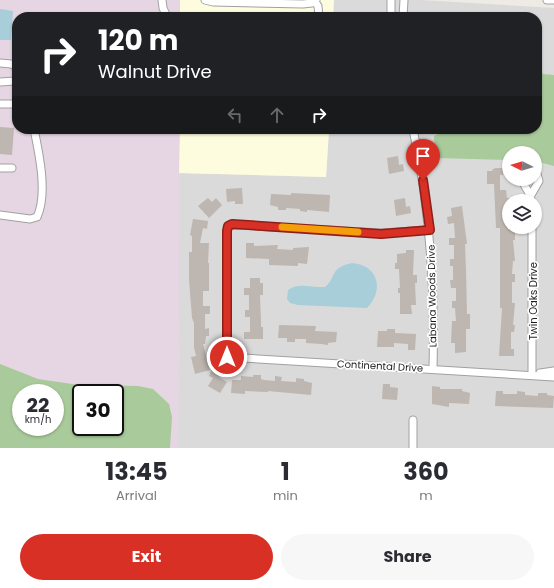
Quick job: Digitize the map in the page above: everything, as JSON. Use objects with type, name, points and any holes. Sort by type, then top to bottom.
[{"type":"street","points":[[162,0],[165,12]]},
{"type":"street","points":[[205,0],[235,3],[303,4],[316,1],[319,12]]},
{"type":"street","points":[[391,0],[391,12]]},
{"type":"street","points":[[403,12],[404,0]]},
{"type":"street","points":[[547,0],[554,0]]},
{"type":"street","points":[[0,63],[12,64]]},
{"type":"street","points":[[0,82],[12,81]]},
{"type":"street","points":[[0,104],[12,104]]},
{"type":"street","points":[[0,215],[30,219],[37,217],[41,209],[42,192],[39,154],[35,134]]},
{"type":"street","name":"Labana Woods Drive","points":[[414,134],[419,156],[430,230],[433,368]]},
{"type":"street","points":[[0,168],[12,168]]},
{"type":"street","name":"Continental Drive","points":[[430,230],[381,234],[232,224],[228,226],[227,357],[433,368],[554,377]]},
{"type":"street","name":"Twin Oaks Drive","points":[[532,234],[532,375]]},
{"type":"street","name":"Continental Drive","points":[[532,375],[554,371]]},
{"type":"street","points":[[413,420],[413,448]]},
{"type":"shaded area","points":[[0,0],[180,0],[180,12],[12,12],[12,134],[180,134],[178,448],[0,448]]},
{"type":"shaded area","points":[[180,0],[334,0],[333,12],[180,12]]},
{"type":"shaded area","points":[[334,0],[420,0],[554,8],[554,448],[178,448],[179,173],[326,177],[329,134],[542,134],[542,12],[333,12]]},
{"type":"shaded area","points":[[180,134],[329,134],[326,177],[179,173]]},
{"type":"green space","points":[[542,73],[554,75],[554,166],[542,163],[542,146],[502,146],[502,160],[435,158],[434,136],[438,134],[542,134]]},
{"type":"green space","points":[[0,364],[38,379],[72,384],[72,436],[124,436],[124,386],[138,386],[153,389],[169,404],[172,417],[170,448],[0,448]]},
{"type":"water","points":[[0,9],[13,11],[11,40],[0,40]]},
{"type":"water","points":[[352,263],[368,268],[373,273],[376,280],[376,294],[373,301],[367,308],[298,305],[290,303],[287,299],[288,290],[297,286],[325,287],[340,267]]},
{"type":"building","points":[[0,127],[12,128],[12,134],[14,134],[12,155],[0,154]]},
{"type":"building","points":[[398,156],[399,165],[403,164],[404,171],[389,174],[387,158]]},
{"type":"building","points":[[502,168],[502,175],[500,175],[500,190],[506,190],[506,194],[502,194],[502,234],[515,234],[515,240],[513,240],[515,261],[513,261],[512,274],[515,274],[515,282],[512,282],[512,303],[515,303],[513,325],[515,325],[514,332],[511,332],[511,349],[514,349],[514,356],[499,356],[502,308],[500,308],[500,228],[496,228],[494,184],[487,184],[487,171],[492,171],[493,169]]},
{"type":"building","points":[[242,188],[243,204],[235,204],[235,201],[227,202],[226,189]]},
{"type":"building","points":[[291,193],[330,195],[329,212],[307,210],[307,212],[300,211],[300,209],[286,208],[286,210],[278,210],[278,207],[270,205],[271,194],[291,195]]},
{"type":"building","points":[[208,198],[212,202],[216,198],[222,205],[209,218],[198,206]]},
{"type":"building","points":[[405,198],[406,207],[410,206],[411,213],[396,216],[394,200]]},
{"type":"building","points":[[462,206],[467,244],[465,244],[467,314],[470,314],[470,329],[466,329],[466,352],[455,353],[455,343],[451,343],[452,321],[456,321],[455,308],[452,308],[452,301],[456,301],[456,288],[451,288],[450,280],[453,280],[453,266],[450,266],[450,259],[454,259],[454,245],[449,245],[449,238],[455,238],[454,223],[448,224],[447,217],[452,216],[451,208]]},
{"type":"building","points":[[193,219],[208,221],[207,229],[203,228],[200,243],[209,243],[209,291],[203,291],[203,306],[210,306],[210,314],[205,314],[205,329],[209,328],[209,336],[206,336],[205,344],[203,344],[210,370],[195,374],[191,357],[196,356],[189,280],[189,252],[192,252],[192,236],[190,235]]},
{"type":"building","points":[[246,243],[254,243],[254,246],[278,245],[277,249],[293,250],[293,248],[309,247],[307,264],[298,263],[298,266],[269,265],[269,259],[246,258]]},
{"type":"building","points":[[406,250],[414,250],[413,275],[417,275],[417,283],[415,283],[416,305],[411,305],[412,314],[400,314],[400,293],[398,293],[398,288],[400,288],[399,269],[395,269],[395,263],[397,263],[397,254],[406,253]]},
{"type":"building","points":[[250,278],[260,278],[260,283],[263,283],[263,295],[260,295],[263,339],[244,339],[244,332],[250,332],[250,317],[245,317],[245,310],[249,310],[249,295],[244,295],[244,288],[250,288]]},
{"type":"building","points":[[279,325],[316,326],[315,331],[337,332],[336,342],[328,343],[328,345],[306,343],[306,339],[295,339],[295,342],[287,342],[287,338],[278,338]]},
{"type":"building","points":[[387,329],[395,329],[395,333],[416,334],[415,350],[408,350],[408,344],[394,343],[394,347],[377,347],[378,331],[387,331]]},
{"type":"building","points":[[212,369],[221,374],[219,377],[227,382],[220,393],[208,386],[213,378],[209,376]]},
{"type":"building","points":[[253,375],[261,375],[261,379],[275,381],[275,376],[282,377],[281,381],[296,382],[296,378],[304,379],[304,381],[312,383],[311,395],[268,391],[245,391],[245,394],[231,393],[232,380],[241,380],[241,376],[253,377]]},
{"type":"building","points":[[383,384],[390,384],[390,387],[398,388],[397,400],[382,399]]},
{"type":"building","points":[[432,386],[440,387],[440,389],[462,389],[462,391],[470,393],[469,404],[449,403],[449,407],[432,404]]},
{"type":"building","points":[[496,391],[503,391],[503,394],[517,394],[517,391],[525,392],[525,395],[538,396],[538,393],[547,393],[547,395],[554,396],[553,408],[495,406]]},
{"type":"slow traffic","points":[[282,227],[358,232]]},
{"type":"route","points":[[227,357],[228,226],[232,224],[381,234],[430,230],[423,180]]}]
